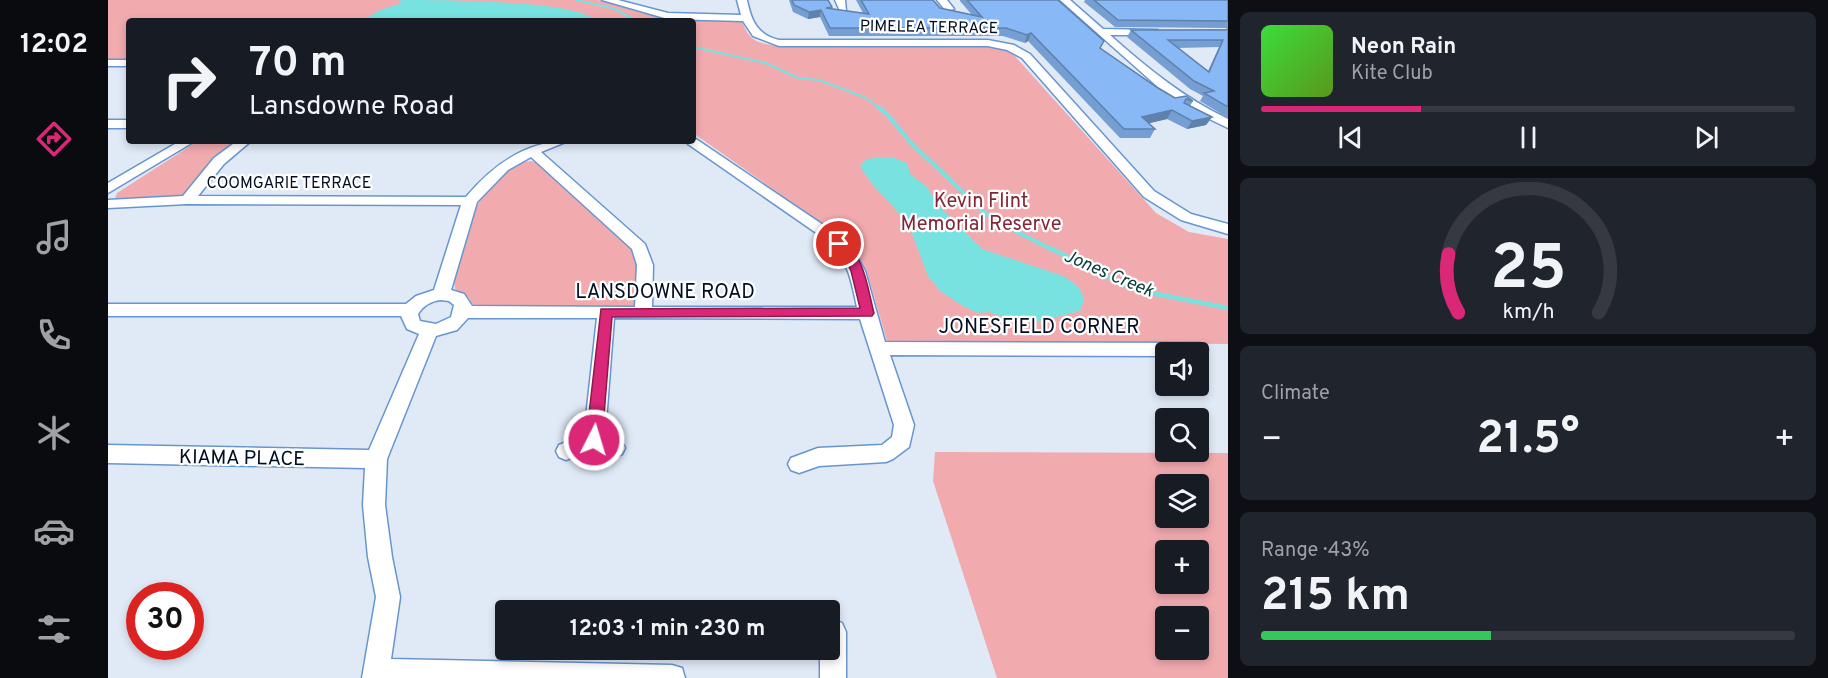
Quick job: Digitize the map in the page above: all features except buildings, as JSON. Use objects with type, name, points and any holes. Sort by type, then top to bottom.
[{"type":"street","name":"PIMELEA TERRACE","points":[[742,0],[746,18],[757,36],[766,41],[779,43],[980,42],[1015,48],[1026,56],[1149,194],[1154,204],[1164,214],[1181,220]]},
{"type":"street","points":[[942,0],[949,9]]},
{"type":"street","points":[[1065,0],[1178,96],[1228,124]]},
{"type":"street","points":[[614,1],[668,16],[746,18]]},
{"type":"street","points":[[1102,32],[1166,32]]},
{"type":"street","points":[[108,63],[126,63]]},
{"type":"street","points":[[108,124],[126,124]]},
{"type":"street","points":[[696,143],[830,236],[848,253],[857,271],[867,313],[904,425],[902,441],[886,453],[818,457],[799,464]]},
{"type":"street","points":[[108,189],[184,144]]},
{"type":"street","points":[[187,200],[219,161],[241,144]]},
{"type":"street","points":[[441,294],[470,201],[503,167],[532,151],[553,144]]},
{"type":"street","points":[[532,151],[639,247],[645,265],[643,313]]},
{"type":"street","points":[[108,195],[108,202]]},
{"type":"street","name":"COOMGARIE TERRACE","points":[[108,202],[470,201]]},
{"type":"street","points":[[1181,220],[1228,229]]},
{"type":"street","points":[[1181,220],[1228,235]]},
{"type":"street","points":[[441,294],[457,297],[462,302],[464,312],[453,324],[429,331],[413,326],[409,320],[411,310],[423,299],[441,294]]},
{"type":"street","points":[[108,310],[411,310]]},
{"type":"street","name":"LANSDOWNE ROAD","points":[[464,312],[867,313]]},
{"type":"street","points":[[594,440],[606,312]]},
{"type":"street","points":[[429,331],[376,459],[374,505],[380,557],[388,597],[376,675],[672,678]]},
{"type":"street","name":"JONESFIELD CORNER","points":[[879,348],[1155,350]]},
{"type":"street","points":[[566,451],[594,440],[615,448]]},
{"type":"street","name":"KIAMA PLACE","points":[[108,454],[376,459]]},
{"type":"street","points":[[833,660],[833,678]]},
{"type":"green space","name":"Kevin Flint Memorial Reserve","points":[[108,0],[598,0],[646,12],[741,19],[754,40],[777,46],[979,46],[1003,49],[1014,55],[1156,213],[1189,232],[1228,239],[1228,344],[1209,344],[1209,342],[887,341],[866,269],[857,253],[840,236],[696,135],[696,18],[126,18],[126,61],[108,60]]},
{"type":"green space","points":[[193,144],[238,144],[185,196],[114,201],[117,193]]},
{"type":"green space","points":[[532,161],[539,163],[634,249],[638,265],[636,307],[473,305],[468,297],[455,289],[454,277],[470,223],[487,188],[499,174],[514,165]]},
{"type":"green space","points":[[935,452],[1155,453],[1155,462],[1209,462],[1209,453],[1228,453],[1228,678],[997,678],[933,481]]},
{"type":"shaded area","points":[[401,0],[536,5],[564,9],[591,18],[368,18],[380,10],[399,4]]},
{"type":"shaded area","points":[[878,157],[894,158],[907,163],[910,174],[927,187],[938,205],[982,249],[1063,276],[1073,283],[1083,294],[1080,311],[1040,321],[1018,323],[989,312],[978,313],[940,291],[928,276],[908,223],[872,184],[860,166],[865,160]]},
{"type":"waterway","name":"Jones Creek","points":[[576,0],[615,9],[632,18]]},
{"type":"waterway","name":"Jones Creek","points":[[696,48],[766,63],[798,78],[819,80],[864,97],[880,108]]},
{"type":"waterway","name":"Jones Creek","points":[[878,107],[886,113],[911,143],[985,213],[1003,225],[1053,250]]},
{"type":"waterway","name":"Jones Creek","points":[[1050,248],[1116,281],[1146,292],[1228,308]]},
{"type":"route","points":[[594,440],[606,312],[867,313],[857,271],[848,253],[839,244]]}]
